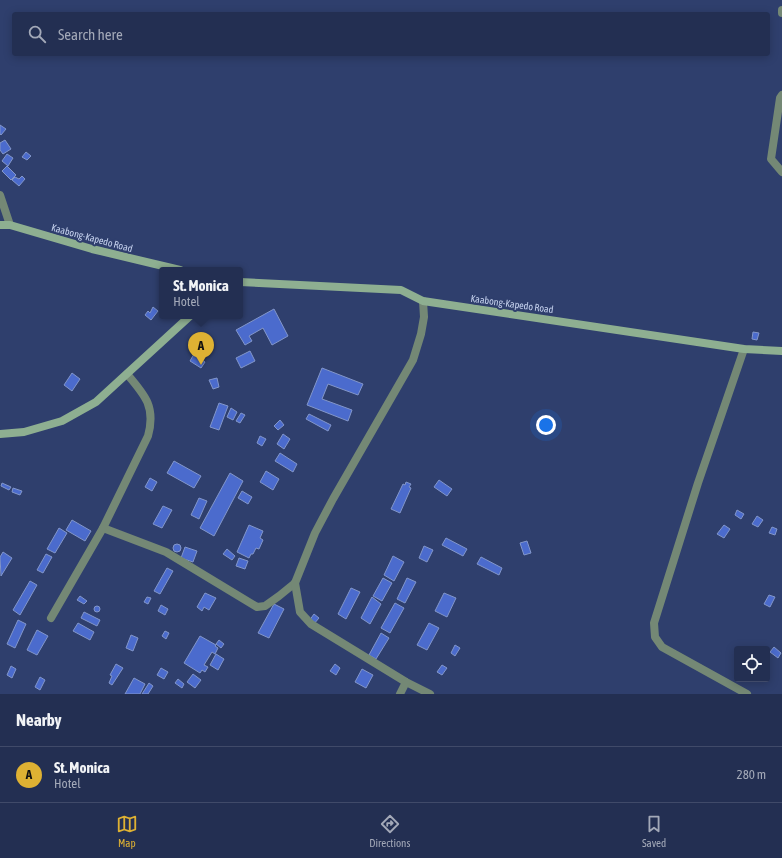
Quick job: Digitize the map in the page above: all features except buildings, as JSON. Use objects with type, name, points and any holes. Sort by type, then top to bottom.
[{"type":"main road","name":"Kaabong-Kapedo Road","points":[[0,225],[10,225],[92,249],[167,267]]},
{"type":"main road","name":"Kaabong-Kapedo Road","points":[[243,282],[401,290],[423,301],[744,349],[782,351]]},
{"type":"main road","points":[[0,434],[24,432],[62,421],[96,402],[187,319]]},
{"type":"street","points":[[782,95],[780,98],[771,159],[782,172]]},
{"type":"street","points":[[0,195],[10,225]]},
{"type":"street","points":[[102,528],[166,552],[257,607],[265,606],[295,582],[315,533],[329,506],[413,360],[421,334],[424,317],[423,301]]},
{"type":"street","points":[[744,349],[698,482],[654,623],[655,637],[662,647],[747,694]]},
{"type":"street","points":[[51,618],[102,528],[148,436],[151,413],[150,406],[145,396],[127,374]]},
{"type":"street","points":[[295,582],[300,612],[311,624],[406,682],[430,694]]},
{"type":"street","points":[[400,694],[406,682]]},
{"type":"place","name":"St. Monica","points":[[201,365]]}]
